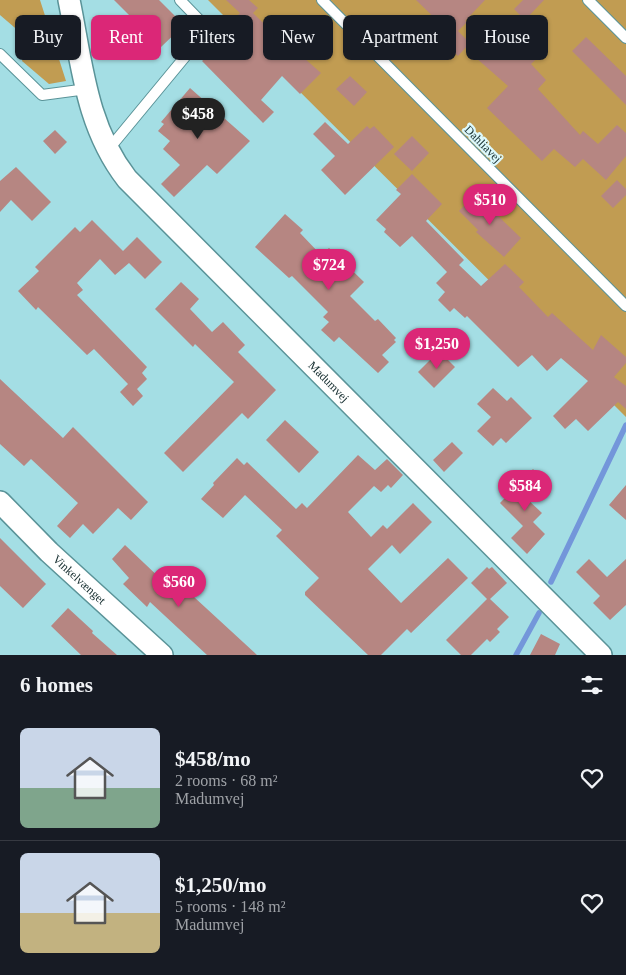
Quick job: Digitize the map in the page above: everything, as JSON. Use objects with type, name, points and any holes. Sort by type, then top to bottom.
[{"type":"street","name":"Madumvej","points":[[69,0],[92,112],[108,151],[127,179],[601,655]]},
{"type":"street","name":"Vinkelvænget","points":[[0,502],[49,552],[162,655]]},
{"type":"lane","points":[[108,151],[208,29],[180,0]]},
{"type":"lane","name":"Dahliavej","points":[[322,0],[626,306]]},
{"type":"lane","points":[[588,0],[626,38]]},
{"type":"lane","points":[[0,54],[42,95],[87,89]]},
{"type":"shaded area","points":[[0,0],[40,0],[45,15],[15,15],[15,28],[0,15]]},
{"type":"shaded area","points":[[208,0],[626,0],[626,417],[268,60],[333,60],[333,15],[263,15],[263,55],[253,45],[253,15],[223,15]]},
{"type":"shaded area","points":[[59,60],[66,81],[49,84],[22,61]]},
{"type":"building","points":[[114,0],[159,0],[174,15],[171,15],[171,37],[161,47],[161,15],[129,15]]},
{"type":"building","points":[[226,0],[249,0],[258,8],[253,13],[263,23],[263,60],[306,60],[321,73],[300,94],[282,76],[261,100],[274,112],[263,123],[202,61],[253,60],[253,15],[238,15],[240,13]]},
{"type":"building","points":[[416,0],[485,0],[471,15],[466,15],[466,23],[458,31],[466,39],[466,47],[458,56],[456,54],[456,15],[431,15]]},
{"type":"building","points":[[523,0],[544,0],[530,15],[520,15],[514,9]]},
{"type":"building","points":[[586,37],[626,76],[626,105],[572,51]]},
{"type":"building","points":[[478,60],[535,60],[531,64],[546,80],[538,89],[580,135],[583,131],[598,144],[617,125],[626,133],[626,156],[606,180],[583,159],[575,167],[554,149],[542,161],[487,108],[508,86]]},
{"type":"building","points":[[350,76],[367,92],[354,106],[336,89]]},
{"type":"building","points":[[190,88],[250,141],[217,174],[207,165],[174,197],[161,184],[180,165],[163,149],[170,141],[158,131],[164,124],[161,122]]},
{"type":"building","points":[[325,122],[348,144],[367,126],[370,129],[374,126],[394,147],[345,195],[321,170],[335,156],[313,134]]},
{"type":"building","points":[[55,130],[67,142],[55,154],[43,141]]},
{"type":"building","points":[[412,136],[429,153],[412,171],[394,154]]},
{"type":"building","points":[[16,167],[51,202],[32,221],[11,200],[0,212],[0,181]]},
{"type":"building","points":[[412,174],[442,204],[426,221],[464,260],[459,265],[481,286],[505,264],[524,282],[519,287],[548,317],[552,313],[593,350],[601,335],[626,357],[626,363],[614,377],[626,386],[626,409],[618,402],[588,431],[576,419],[565,429],[553,416],[588,381],[561,358],[547,371],[532,355],[518,367],[467,316],[465,318],[454,308],[450,312],[438,300],[445,292],[436,283],[447,272],[412,236],[400,247],[384,232],[386,229],[376,220],[401,194],[396,190]]},
{"type":"building","points":[[617,180],[626,189],[626,195],[613,208],[601,196]]},
{"type":"building","points":[[475,194],[521,238],[504,257],[476,232],[478,230],[459,211]]},
{"type":"building","points":[[285,214],[303,230],[300,233],[321,255],[329,248],[364,282],[350,296],[375,321],[378,319],[396,338],[394,340],[396,342],[382,355],[389,362],[378,373],[339,337],[334,342],[321,330],[329,322],[323,317],[328,312],[292,276],[289,278],[255,247]]},
{"type":"building","points":[[92,220],[123,251],[137,237],[162,262],[145,279],[129,263],[115,275],[100,259],[77,283],[83,290],[77,295],[147,367],[142,373],[147,379],[137,389],[143,396],[133,406],[120,392],[128,384],[94,349],[87,355],[38,307],[36,310],[18,291],[39,271],[35,267],[75,227],[80,232]]},
{"type":"building","points":[[181,282],[199,299],[190,309],[212,332],[223,322],[245,345],[238,352],[276,390],[248,419],[242,413],[183,472],[164,453],[234,382],[195,344],[193,347],[155,309]]},
{"type":"building","points":[[439,351],[455,367],[434,388],[418,372]]},
{"type":"building","points":[[0,379],[63,438],[73,427],[148,502],[131,520],[118,508],[93,534],[83,524],[70,538],[57,526],[78,503],[31,459],[24,466],[0,444]]},
{"type":"building","points":[[493,388],[507,401],[511,397],[532,418],[506,443],[501,438],[493,446],[477,431],[491,417],[477,404]]},
{"type":"building","points":[[285,420],[319,452],[299,473],[266,440]]},
{"type":"building","points":[[452,442],[463,453],[444,472],[433,460]]},
{"type":"building","points":[[358,455],[375,470],[387,459],[403,475],[391,488],[388,485],[381,492],[374,486],[348,512],[371,537],[383,525],[387,529],[413,503],[432,522],[400,554],[392,545],[368,569],[401,603],[448,558],[468,578],[411,633],[407,629],[381,655],[368,655],[305,595],[305,592],[319,578],[276,536],[282,530],[245,495],[223,518],[201,499],[214,485],[213,483],[237,458],[244,465],[247,462],[296,509],[302,503],[307,508]]},
{"type":"building","points":[[533,469],[544,480],[526,498],[542,513],[533,522],[545,534],[527,554],[511,538],[523,526],[500,503]]},
{"type":"building","points":[[626,485],[626,520],[609,505]]},
{"type":"building","points":[[0,538],[46,584],[23,608],[0,586]]},
{"type":"building","points":[[125,545],[163,581],[169,574],[257,655],[207,655],[150,602],[147,607],[123,584],[129,578],[112,559]]},
{"type":"building","points":[[589,559],[607,577],[626,559],[626,605],[610,620],[593,603],[600,596],[576,572]]},
{"type":"building","points":[[487,567],[489,569],[492,567],[507,583],[490,599],[509,617],[497,629],[500,632],[490,642],[487,639],[471,655],[461,655],[446,640],[487,599],[471,583]]},
{"type":"building","points":[[68,608],[117,655],[81,655],[51,626]]},
{"type":"building","points":[[541,634],[560,644],[555,655],[530,655]]},
{"type":"waterway","points":[[551,582],[626,425]]},
{"type":"waterway","points":[[516,655],[539,613]]}]
